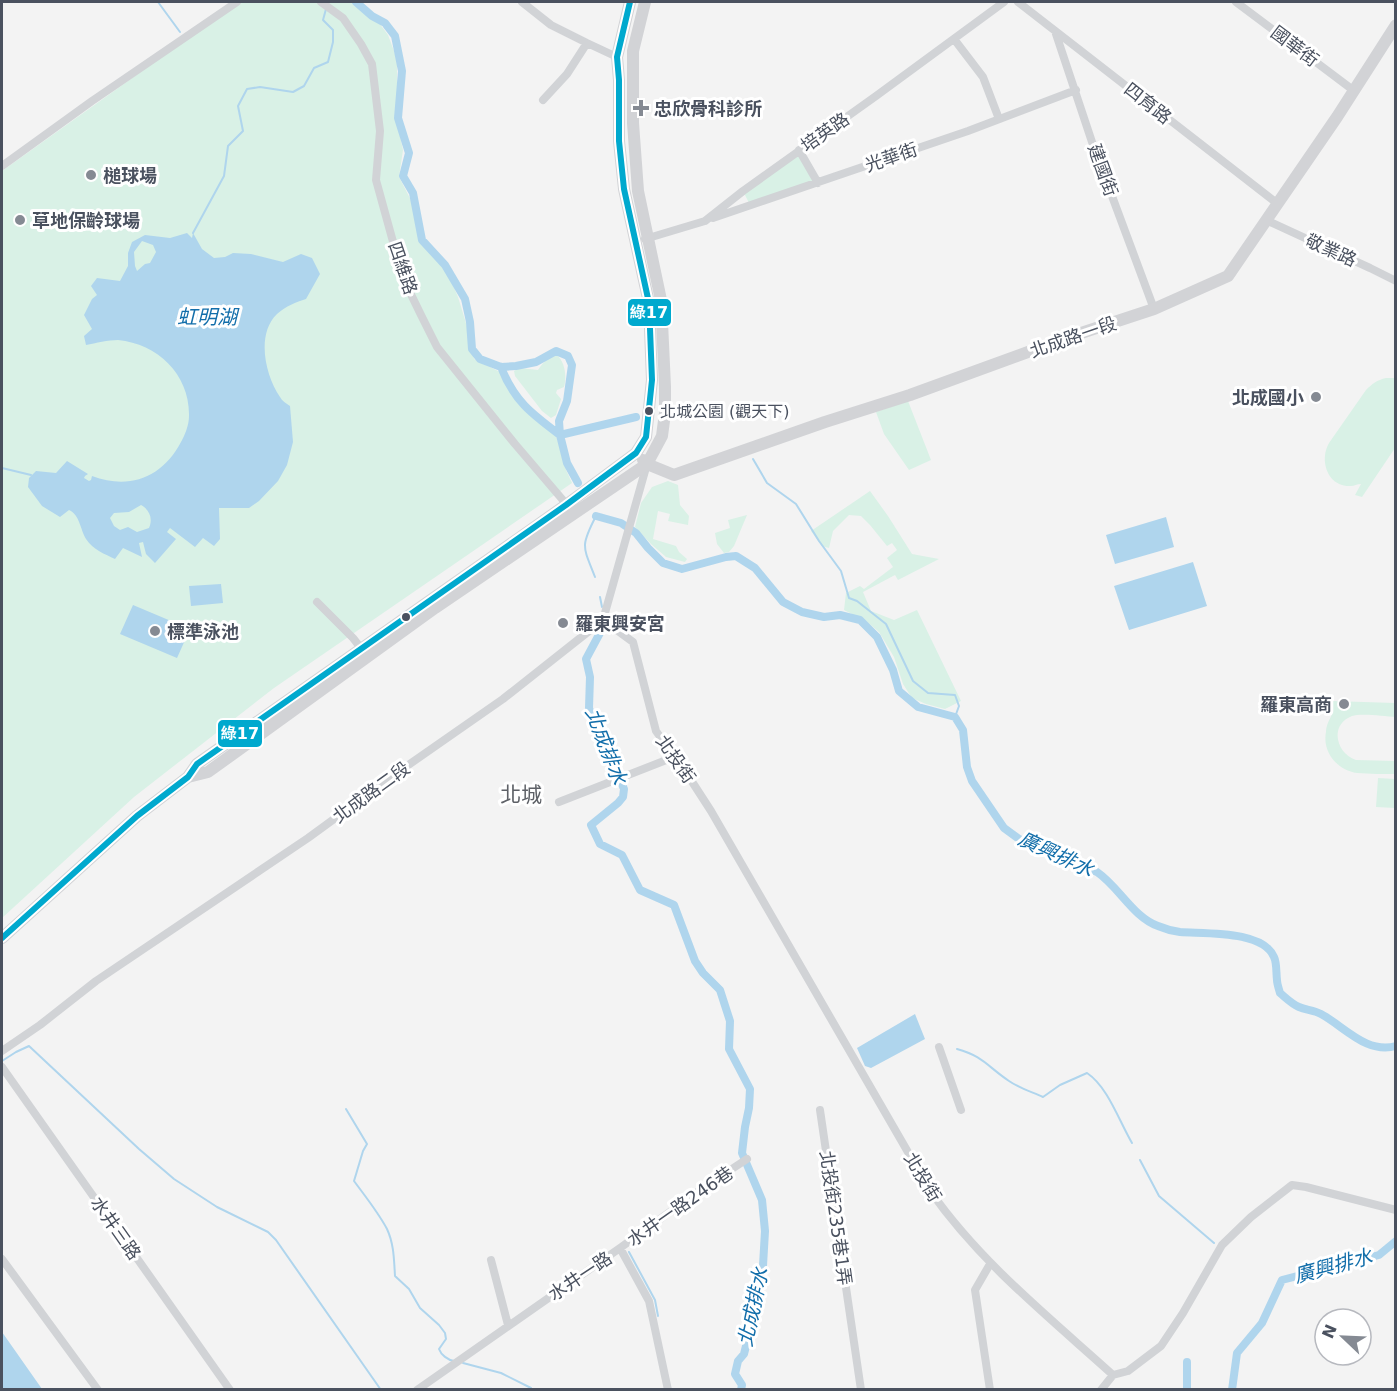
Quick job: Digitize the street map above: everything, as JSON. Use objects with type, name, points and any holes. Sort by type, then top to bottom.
[{"type":"street","points":[[2,166],[237,2]]},
{"type":"street","name":"四維路","points":[[322,2],[343,18],[372,64],[380,131],[376,180],[403,278],[437,346],[569,510]]},
{"type":"street","points":[[522,2],[551,25],[617,57]]},
{"type":"street","points":[[569,510],[636,453],[646,437],[652,380],[649,303],[623,180],[619,141],[617,57],[630,2]]},
{"type":"street","points":[[603,620],[647,464],[662,436],[665,413],[661,300],[639,191],[633,113],[633,51],[645,2]]},
{"type":"street","name":"培英路","points":[[636,243],[705,221],[1004,2]]},
{"type":"street","name":"四育路","points":[[1018,2],[1278,204]]},
{"type":"street","name":"國華街","points":[[1236,2],[1353,90]]},
{"type":"street","name":"北成路一段","points":[[636,453],[647,464],[674,475],[1154,309],[1228,276],[1342,108],[1395,25]]},
{"type":"street","name":"建國街","points":[[1055,31],[1093,145],[1154,309]]},
{"type":"street","points":[[954,39],[983,77],[999,119]]},
{"type":"street","points":[[543,100],[567,74],[587,44]]},
{"type":"street","name":"光華街","points":[[705,221],[1076,90]]},
{"type":"street","points":[[800,150],[818,183]]},
{"type":"street","name":"敬業路","points":[[1266,220],[1395,281]]},
{"type":"street","points":[[2,938],[137,816],[188,777],[197,764],[365,653],[569,510],[647,464]]},
{"type":"street","points":[[316,602],[365,653]]},
{"type":"street","name":"北投街","points":[[603,620],[633,642],[656,731],[711,811],[945,1213],[990,1264],[1113,1375]]},
{"type":"street","name":"北成路二段","points":[[2,1051],[40,1025],[96,981],[308,837],[503,699],[603,620]]},
{"type":"street","points":[[559,802],[674,757]]},
{"type":"street","points":[[939,1047],[961,1110]]},
{"type":"street","name":"水井三路","points":[[2,1067],[230,1389]]},
{"type":"street","name":"北投街235巷1弄","points":[[820,1110],[861,1389]]},
{"type":"street","name":"水井一路246巷","points":[[620,1248],[743,1161]]},
{"type":"street","points":[[1101,1389],[1113,1375],[1128,1371],[1161,1346],[1222,1245],[1251,1217],[1292,1185],[1395,1210]]},
{"type":"street","name":"水井一路","points":[[417,1389],[620,1248],[649,1301],[668,1389]]},
{"type":"street","points":[[2,1259],[98,1389]]},
{"type":"street","points":[[491,1260],[508,1325]]},
{"type":"street","points":[[990,1264],[975,1290],[990,1389]]},
{"type":"green space","points":[[243,2],[358,2],[371,12],[388,35],[397,59],[397,122],[403,150],[399,177],[415,208],[425,243],[447,271],[458,297],[474,359],[500,372],[529,411],[554,430],[572,483],[274,688],[134,797],[2,918],[2,171],[212,21]]},
{"type":"green space","points":[[799,150],[818,183],[750,205],[743,191]]},
{"type":"green space","points":[[557,355],[564,366],[565,379],[564,387],[557,390],[556,393],[561,399],[556,415],[551,418],[542,411],[515,376],[514,371],[520,368],[538,370],[551,357]]},
{"type":"green space","points":[[1395,378],[1395,448],[1362,497],[1355,495],[1361,484],[1343,485],[1331,477],[1325,464],[1326,450],[1366,390],[1375,382]]},
{"type":"green space","points":[[908,401],[931,460],[909,470],[884,434],[876,412]]},
{"type":"green space","points":[[668,481],[678,485],[680,505],[689,516],[688,525],[668,521],[670,514],[658,511],[653,539],[676,546],[687,559],[685,562],[666,557],[635,527],[641,503],[652,487]]},
{"type":"green space","points":[[870,491],[912,554],[939,559],[898,580],[895,575],[863,592],[871,611],[894,620],[917,610],[961,701],[945,709],[912,698],[903,684],[894,657],[879,632],[866,621],[844,610],[846,593],[860,586],[864,589],[893,567],[887,558],[897,550],[892,543],[887,546],[861,516],[849,515],[833,531],[829,548],[822,546],[811,531]]},
{"type":"green space","points":[[747,515],[734,546],[729,552],[724,553],[717,544],[715,533],[730,528],[728,520]]},
{"type":"green space","points":[[1301,700],[1395,703],[1395,717],[1361,715],[1345,720],[1340,726],[1338,739],[1344,751],[1356,760],[1395,761],[1395,774],[1357,773],[1337,764],[1329,753],[1325,739],[1332,714],[1300,713]]},
{"type":"green space","points":[[1378,778],[1395,779],[1395,808],[1376,807]]},
{"type":"water","name":"虹明湖","points":[[187,233],[192,238],[193,233],[202,249],[214,258],[225,257],[233,253],[251,254],[283,262],[301,254],[312,258],[320,274],[306,299],[277,314],[270,322],[266,332],[267,366],[275,388],[284,402],[290,406],[293,442],[287,465],[278,481],[259,501],[249,508],[219,508],[220,539],[214,546],[203,538],[195,547],[170,528],[167,532],[176,539],[155,563],[146,554],[143,542],[139,543],[142,557],[123,548],[115,559],[89,543],[73,512],[69,510],[60,517],[42,506],[28,487],[29,478],[36,471],[56,473],[67,461],[88,474],[84,478],[89,481],[92,476],[119,482],[131,481],[154,472],[173,454],[181,442],[188,423],[188,401],[178,375],[169,364],[146,348],[133,343],[114,340],[86,345],[84,336],[92,329],[84,315],[92,299],[97,295],[91,286],[97,278],[120,281],[128,266],[128,253],[132,242],[145,235],[170,238]],"holes":[[[142,241],[153,245],[156,252],[150,263],[137,271],[134,252]],[[141,505],[150,515],[149,528],[137,532],[128,527],[120,530],[114,526],[110,518],[114,513],[129,512]]]},
{"type":"water","points":[[1166,517],[1174,547],[1115,564],[1106,535]]},
{"type":"water","points":[[1193,562],[1207,606],[1129,630],[1114,586]]},
{"type":"water","points":[[221,584],[223,603],[191,606],[189,586]]},
{"type":"water","name":"標準泳池","points":[[133,605],[190,629],[177,658],[120,634]]},
{"type":"water","points":[[915,1014],[925,1039],[871,1068],[865,1066],[857,1048]]},
{"type":"water","points":[[2,1332],[42,1389],[2,1389]]},
{"type":"waterway","points":[[158,2],[180,32]]},
{"type":"waterway","points":[[356,2],[372,16],[385,23],[395,36],[402,71],[398,118],[409,153],[403,176],[413,193],[422,240],[445,265],[465,299],[472,349],[480,359],[501,367],[536,362],[556,351],[568,356],[572,365],[567,401],[559,421],[560,435],[567,463],[578,483]]},
{"type":"waterway","points":[[193,233],[224,176],[228,146],[243,131],[238,106],[247,89],[260,87],[293,92],[304,86],[314,68],[328,62],[333,42],[333,30],[323,20],[326,9]]},
{"type":"waterway","points":[[501,367],[518,398],[560,435],[636,417]]},
{"type":"waterway","points":[[753,459],[767,483],[796,504],[841,571],[849,598],[857,601],[886,624],[913,681],[928,693],[955,695],[959,706],[955,717]]},
{"type":"waterway","points":[[2,468],[31,475]]},
{"type":"waterway","name":"北成排水","points":[[595,577],[586,552],[585,541],[596,516]]},
{"type":"waterway","name":"廣興排水","points":[[596,516],[621,523],[636,533],[663,563],[682,569],[736,556],[755,568],[783,602],[802,612],[824,617],[840,615],[860,620],[877,637],[893,670],[899,691],[918,707],[955,717],[963,730],[967,767],[972,781],[1004,828],[1019,839],[1097,872],[1149,922],[1169,930],[1232,935],[1258,942],[1268,948],[1274,957],[1280,993],[1291,1003],[1321,1014],[1365,1043],[1385,1047],[1396,1046]]},
{"type":"waterway","name":"北成排水","points":[[600,597],[602,607]]},
{"type":"waterway","name":"北成排水","points":[[601,631],[586,659],[590,677],[589,708],[612,771],[624,789],[623,797],[618,803],[591,825],[600,844],[622,855],[640,890],[674,905],[695,961],[720,990],[730,1021],[729,1049],[750,1089],[742,1153],[762,1200],[765,1231],[762,1283],[750,1309],[746,1346],[744,1354],[738,1361],[735,1374],[742,1385],[741,1390]]},
{"type":"waterway","points":[[2,1061],[29,1046],[174,1179],[217,1207],[268,1232],[276,1240],[381,1390]]},
{"type":"waterway","points":[[957,1049],[979,1059],[1021,1088],[1043,1097],[1060,1085],[1087,1073],[1107,1096],[1132,1143]]},
{"type":"waterway","points":[[346,1109],[367,1144],[354,1181],[387,1229],[392,1246],[395,1276],[409,1289],[420,1308],[445,1333],[446,1339],[439,1349],[445,1357],[454,1361]]},
{"type":"waterway","points":[[1140,1160],[1159,1196],[1214,1243]]},
{"type":"waterway","name":"廣興排水","points":[[1232,1390],[1237,1353],[1262,1323],[1282,1280],[1379,1255],[1396,1241]]},
{"type":"waterway","points":[[629,1252],[655,1300],[658,1316]]},
{"type":"waterway","points":[[1187,1362],[1187,1390]]},
{"type":"waterway","points":[[463,1363],[501,1373],[532,1390]]},
{"type":"transit line","name":"綠17","points":[[2,938],[137,816],[188,777],[197,764],[566,505],[636,453],[646,437],[652,380],[649,303],[624,189],[619,141],[617,57],[630,2]]},
{"type":"place","name":"忠欣骨科診所","points":[[641,108]]},
{"type":"place","name":"槌球場","points":[[91,175]]},
{"type":"place","name":"草地保齡球場","points":[[20,220]]},
{"type":"place","name":"北成國小","points":[[1316,397]]},
{"type":"place","name":"北城公園 (觀天下)","points":[[649,411]]},
{"type":"place","name":"羅東興安宮","points":[[563,623]]},
{"type":"place","name":"標準泳池","points":[[155,631]]},
{"type":"place","name":"羅東高商","points":[[1344,704]]},
{"type":"district","name":"北城","points":[[521,795]]}]
